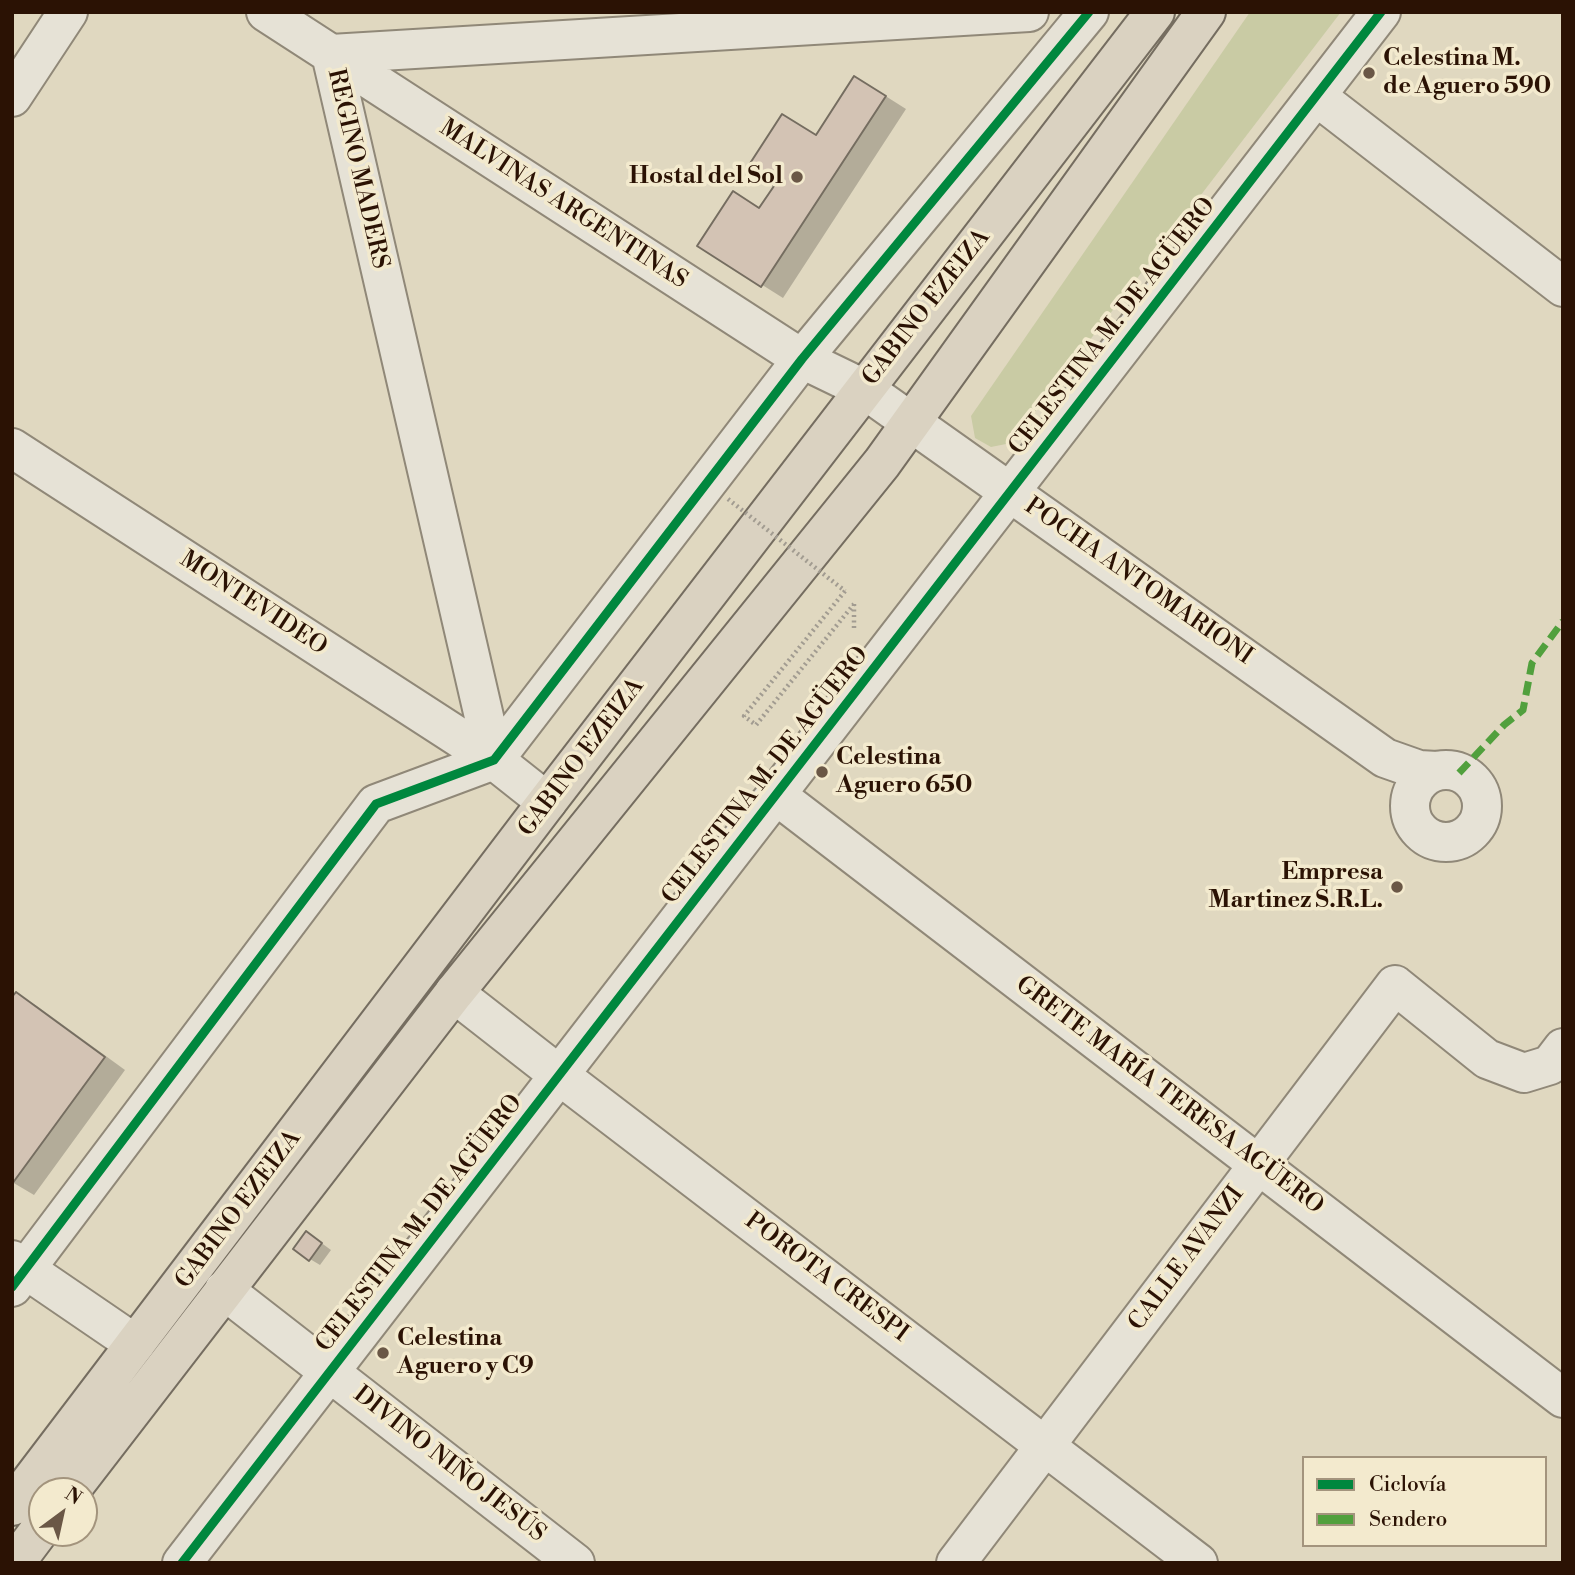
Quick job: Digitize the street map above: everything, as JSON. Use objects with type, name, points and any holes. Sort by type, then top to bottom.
[{"type":"main road","name":"GABINO EZEIZA","points":[[80,1477],[454,993],[912,424],[1206,12]]},
{"type":"main road","name":"GABINO EZEIZA","points":[[12,1506],[864,389],[1147,24]]},
{"type":"main road","points":[[15,1563],[28,1546]]},
{"type":"street","points":[[12,97],[68,12]]},
{"type":"street","name":"MALVINAS ARGENTINAS","points":[[265,12],[802,359],[864,389]]},
{"type":"street","name":"REGINO MADERS","points":[[494,760],[331,54],[1029,12]]},
{"type":"street","points":[[135,1344],[17,1272],[376,804],[494,760],[802,359],[1089,12]]},
{"type":"street","points":[[1101,12],[1147,24]]},
{"type":"street","name":"CELESTINA M. DE AGÜERO","points":[[182,1563],[1381,12]]},
{"type":"street","points":[[1316,96],[1563,287]]},
{"type":"street","name":"POCHA ANTOMARIONI","points":[[864,389],[1385,758]]},
{"type":"street","name":"MONTEVIDEO","points":[[12,449],[494,760],[547,803]]},
{"type":"street","points":[[1385,758],[1411,768],[1449,770],[1469,778],[1482,800],[1481,812],[1477,824],[1469,834],[1459,840],[1434,840],[1423,834],[1410,814],[1412,792],[1427,775],[1437,771]]},
{"type":"street","points":[[1385,758],[1406,787],[1410,803]]},
{"type":"street","name":"GRETE MARÍA TERESA AGÜERO","points":[[776,795],[1563,1398]]},
{"type":"street","name":"CALLE AVANZI","points":[[956,1563],[1395,985],[1487,1059],[1499,1064],[1524,1073],[1550,1065],[1563,1048]]},
{"type":"street","name":"POROTA CRESPI","points":[[454,993],[1198,1563]]},
{"type":"street","name":"DIVINO NIÑO JESÚS","points":[[224,1290],[575,1563]]},
{"type":"path","points":[[727,499],[845,591],[744,716],[756,724],[854,604]]},
{"type":"green space","points":[[1250,12],[1341,12],[1011,443],[991,447],[975,438],[971,416]]},
{"type":"building","name":"Hostal del Sol","points":[[854,76],[886,96],[761,287],[697,246],[733,191],[759,208],[774,186],[747,168],[782,114],[816,135]]},
{"type":"building","points":[[16,992],[105,1057],[12,1184],[12,997]]},
{"type":"building","points":[[306,1231],[322,1243],[309,1261],[293,1249]]},
{"type":"marked path","points":[[1459,773],[1504,725],[1523,710],[1532,663],[1563,621]]},
{"type":"cycle path","points":[[12,1287],[376,804],[494,760],[802,359],[1089,12]]},
{"type":"cycle path","points":[[182,1563],[1381,12]]},
{"type":"place","name":"Celestina M. de Aguero 590","points":[[1369,73]]},
{"type":"place","name":"Hostal del Sol","points":[[797,177]]},
{"type":"place","name":"Celestina Aguero 650","points":[[822,772]]},
{"type":"place","name":"Empresa Martinez S.R.L.","points":[[1397,887]]},
{"type":"place","name":"Celestina Aguero y C9","points":[[383,1353]]}]
